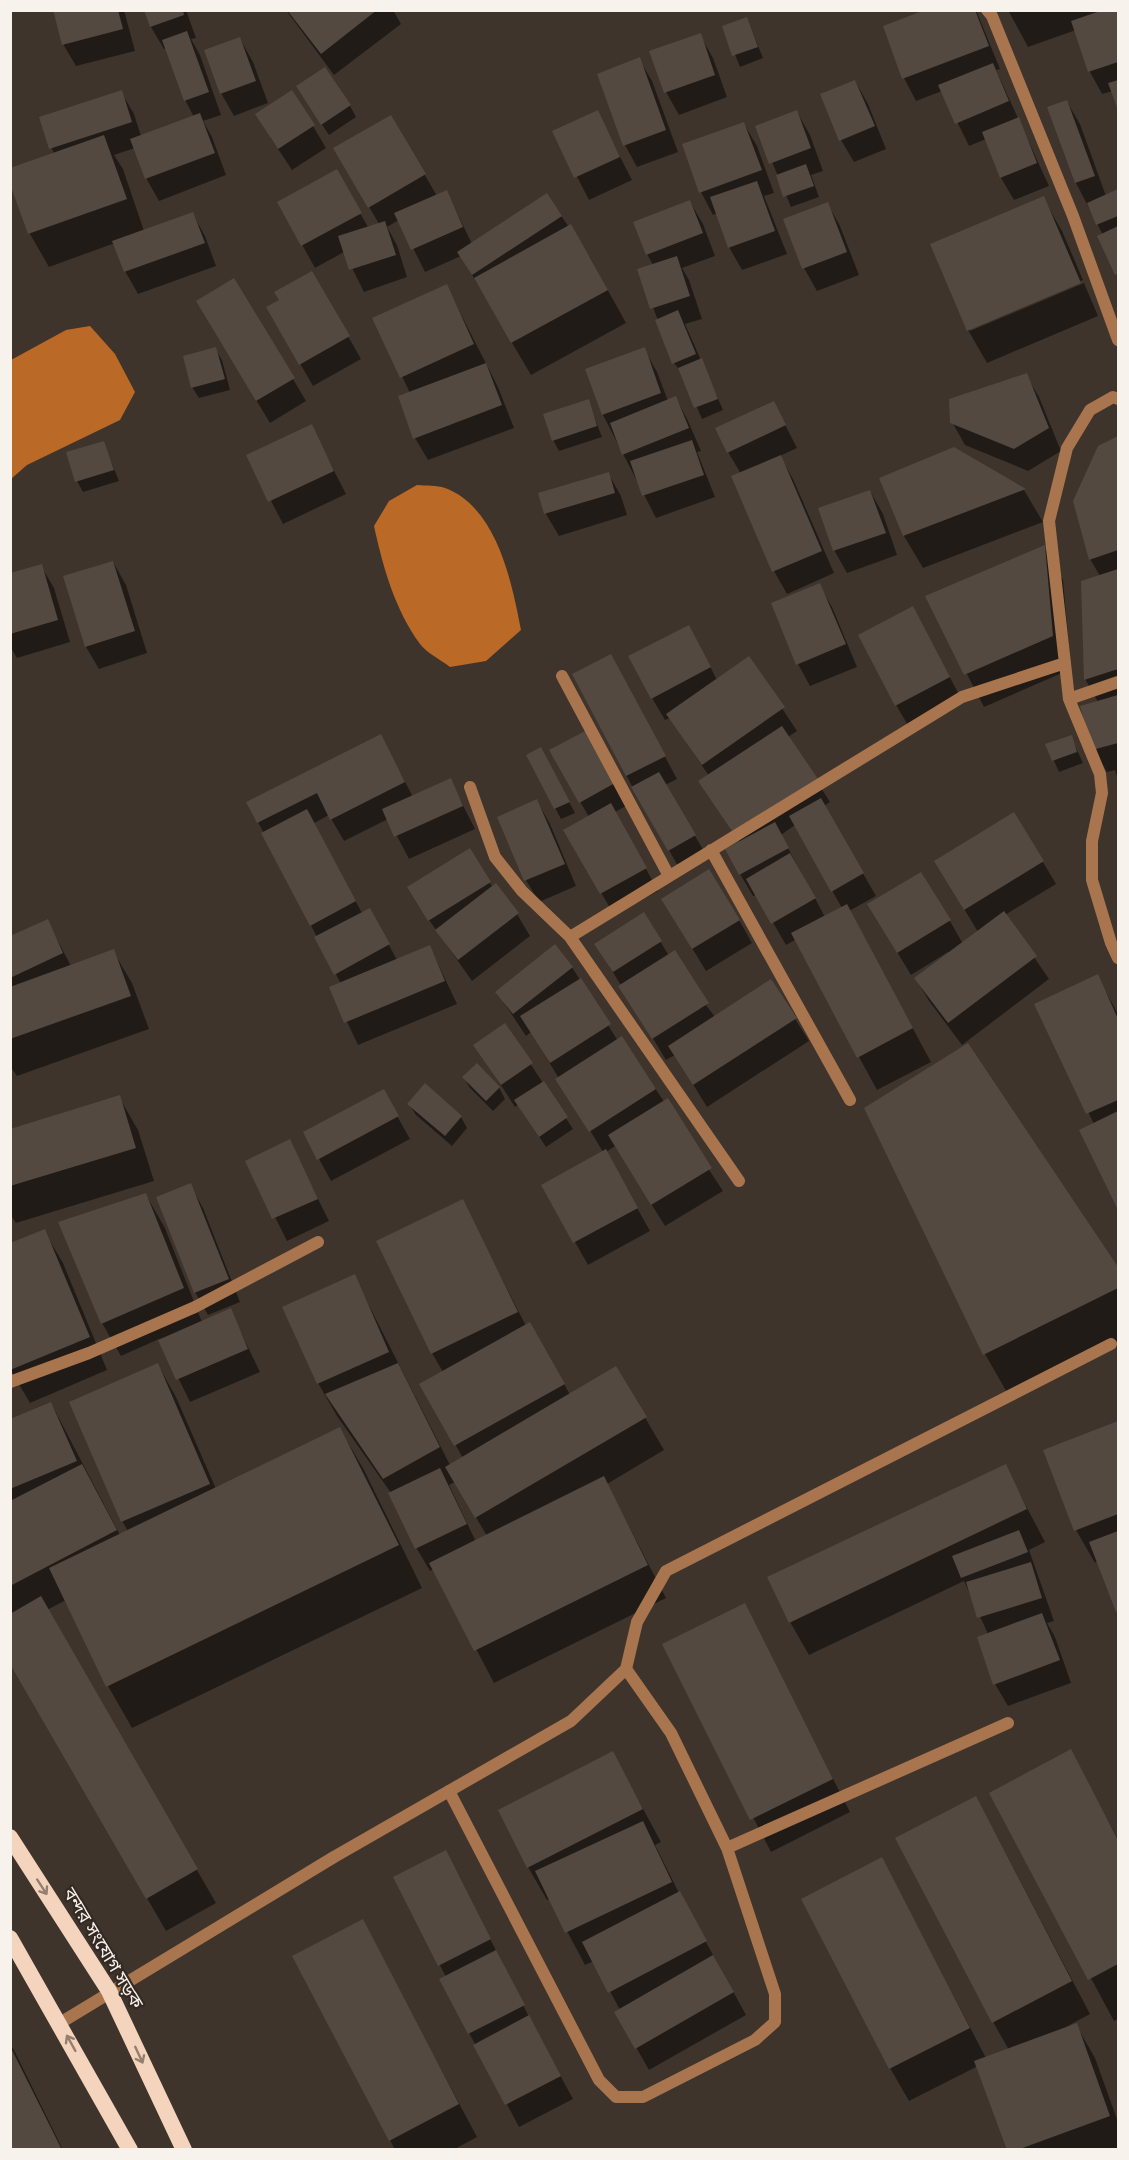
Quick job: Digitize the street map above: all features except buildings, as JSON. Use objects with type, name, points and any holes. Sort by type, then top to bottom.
[{"type":"highway","name":"বন্দর সংযোগ সড়ক","points":[[10,1838],[109,1991],[184,2150]]},
{"type":"highway","points":[[10,1938],[130,2150]]},
{"type":"street","points":[[987,10],[992,16],[1073,216],[1119,340]]},
{"type":"street","points":[[1119,399],[1113,397],[1090,410],[1067,448],[1049,521],[1069,699],[1100,774],[1102,793],[1092,841],[1092,880],[1111,943],[1119,958]]},
{"type":"street","points":[[570,937],[962,698],[1065,663]]},
{"type":"street","points":[[562,676],[669,876]]},
{"type":"street","points":[[1069,699],[1119,682]]},
{"type":"street","points":[[470,787],[495,857],[522,891],[570,937],[739,1181]]},
{"type":"street","points":[[711,850],[850,1100]]},
{"type":"street","points":[[10,1382],[89,1353],[195,1307],[318,1242]]},
{"type":"street","points":[[60,2023],[109,1991],[571,1721],[626,1669],[637,1622],[666,1571],[1111,1344]]},
{"type":"street","points":[[449,1791],[599,2080],[616,2097],[643,2097],[755,2040],[775,2022],[775,1994],[727,1848],[671,1733],[626,1669]]},
{"type":"street","points":[[727,1848],[1008,1723]]},
{"type":"shaded area","points":[[90,326],[115,354],[135,392],[120,420],[27,465],[11,479],[11,360],[66,330]]},
{"type":"shaded area","points":[[417,485],[442,487],[463,498],[478,512],[499,548],[513,591],[521,630],[486,661],[450,667],[420,644],[397,603],[381,557],[374,526],[389,501]]}]
